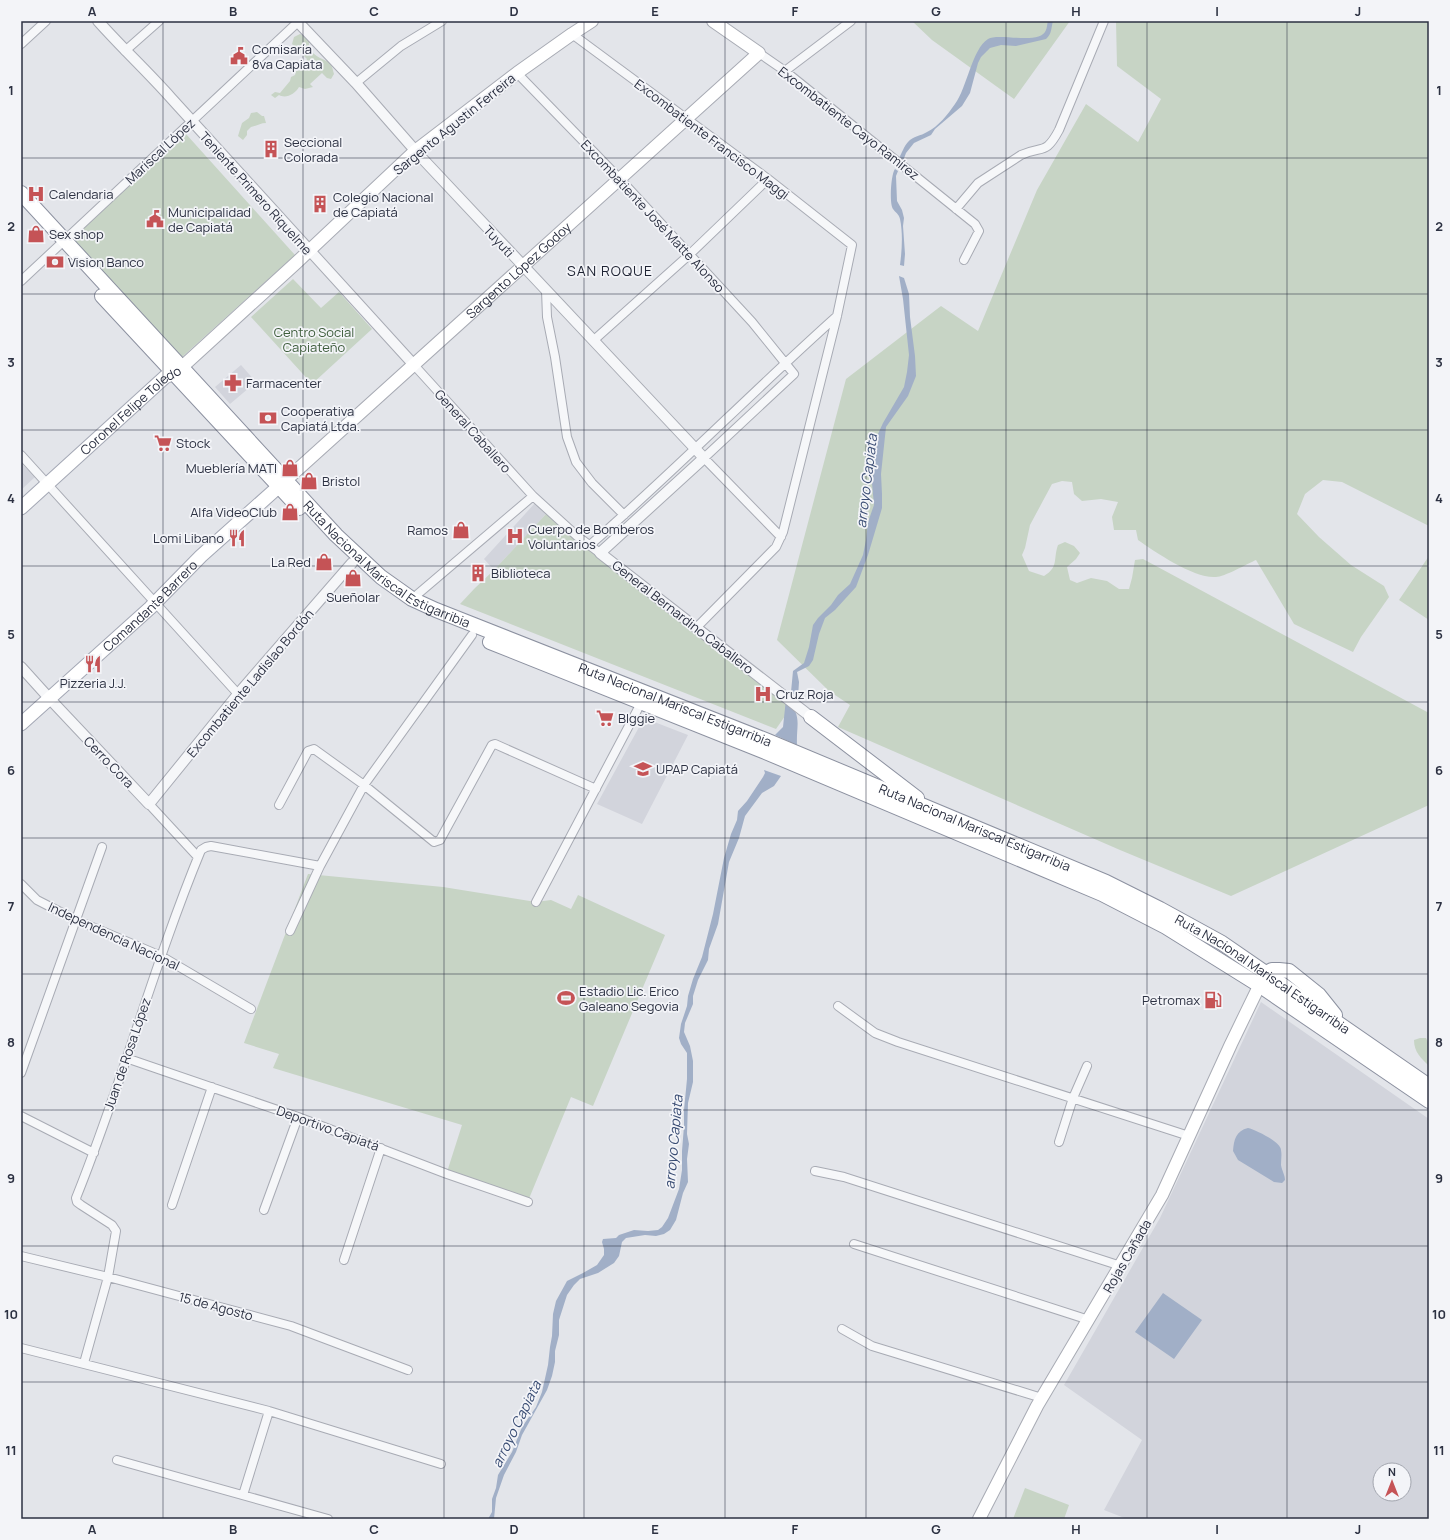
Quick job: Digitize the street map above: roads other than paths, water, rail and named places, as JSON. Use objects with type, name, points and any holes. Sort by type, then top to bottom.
[{"type":"highway","name":"Ruta Nacional Mariscal Estigarribia","points":[[21,193],[61,244]]},
{"type":"highway","name":"Ruta Nacional Mariscal Estigarribia","points":[[21,207],[61,244],[283,484],[352,563],[375,584],[408,607],[432,619],[641,703],[765,746]]},
{"type":"highway","name":"Ruta Nacional Mariscal Estigarribia","points":[[283,484],[380,577],[412,599],[765,746],[937,812],[1106,882],[1160,909],[1222,943],[1262,979],[1429,1101]]},
{"type":"highway","points":[[811,717],[937,812]]},
{"type":"highway","name":"Ruta Nacional Mariscal Estigarribia","points":[[800,760],[1102,894],[1166,927],[1262,979],[1342,1025],[1429,1086]]},
{"type":"main road","name":"Sargento Agustin Ferreira","points":[[178,370],[415,151],[517,74],[592,21]]},
{"type":"main road","name":"Excombatiente Cayo Ramírez","points":[[713,21],[759,53]]},
{"type":"main road","name":"Sargento López Godoy","points":[[283,484],[759,53]]},
{"type":"main road","name":"Coronel Felipe Toledo","points":[[21,508],[49,486],[152,397],[178,370]]},
{"type":"main road","name":"Comandante Barrero","points":[[21,724],[155,603],[201,556],[283,484]]},
{"type":"main road","name":"Coronel Felipe Toledo","points":[[21,517],[49,486]]},
{"type":"main road","name":"Rojas Cañada","points":[[979,1519],[1042,1398],[1162,1194],[1262,979]]},
{"type":"street","points":[[21,44],[46,21]]},
{"type":"street","name":"Teniente Primero Riquelme","points":[[98,21],[125,51],[171,97],[308,251],[414,365]]},
{"type":"street","points":[[125,51],[159,21]]},
{"type":"street","name":"Tuyuti","points":[[298,21],[356,83],[415,151],[704,458]]},
{"type":"street","name":"Mariscal López","points":[[21,281],[298,21]]},
{"type":"street","points":[[356,83],[401,46],[442,21]]},
{"type":"street","points":[[784,71],[851,21]]},
{"type":"street","points":[[956,208],[978,183],[1021,155],[1027,152],[1042,149],[1052,142],[1059,130],[1104,21]]},
{"type":"street","name":"Excombatiente Francisco Maggi","points":[[572,34],[768,179],[852,245],[837,316]]},
{"type":"street","name":"Excombatiente Cayo Ramírez","points":[[759,53],[784,71],[975,224],[979,231],[964,260]]},
{"type":"street","name":"Excombatiente José Matte Alonso","points":[[517,74],[620,178],[752,322],[794,374],[704,458]]},
{"type":"street","points":[[594,340],[689,255],[768,179]]},
{"type":"street","points":[[546,290],[547,317],[555,357],[567,437],[576,462],[592,482],[624,515]]},
{"type":"street","points":[[590,545],[624,515],[784,363],[837,316]]},
{"type":"street","points":[[697,627],[776,547],[781,537],[837,316]]},
{"type":"street","name":"General Caballero","points":[[414,365],[533,496],[577,536],[600,553]]},
{"type":"street","points":[[21,455],[238,694]]},
{"type":"street","points":[[600,553],[704,458],[781,537]]},
{"type":"street","points":[[412,599],[533,496]]},
{"type":"street","name":"General Bernardino Caballero","points":[[600,553],[811,717]]},
{"type":"street","name":"Excombatiente Ladislao Bordón","points":[[150,804],[238,694],[352,563]]},
{"type":"street","points":[[290,931],[320,866],[364,785],[472,635]]},
{"type":"street","name":"Cerro Cora","points":[[21,667],[198,857]]},
{"type":"street","points":[[536,902],[641,703]]},
{"type":"street","points":[[279,805],[308,752],[311,750],[314,750],[364,785],[434,842],[440,840],[492,745],[495,744],[596,789]]},
{"type":"street","points":[[198,857],[201,850],[211,846],[320,866]]},
{"type":"street","points":[[21,1073],[102,847]]},
{"type":"street","name":"Juan de Rosa López","points":[[108,1277],[116,1231],[112,1225],[81,1205],[76,1198],[94,1153],[161,956],[198,857]]},
{"type":"street","name":"Independencia Nacional","points":[[21,884],[37,900],[76,920],[161,956],[251,1009]]},
{"type":"street","points":[[838,1006],[875,1033],[898,1042],[1189,1136]]},
{"type":"street","name":"Deportivo Capiatá","points":[[126,1058],[298,1117],[447,1174],[528,1202]]},
{"type":"street","points":[[1059,1142],[1072,1098],[1087,1066]]},
{"type":"street","points":[[172,1205],[212,1087]]},
{"type":"street","points":[[21,1116],[94,1153]]},
{"type":"street","points":[[264,1210],[298,1117]]},
{"type":"street","points":[[344,1260],[381,1148]]},
{"type":"street","points":[[814,1171],[844,1177],[1121,1266]]},
{"type":"street","points":[[854,1244],[1089,1320]]},
{"type":"street","name":"15 de Agosto","points":[[21,1256],[108,1277],[291,1326],[408,1370]]},
{"type":"street","points":[[84,1363],[108,1277]]},
{"type":"street","points":[[842,1329],[872,1346],[1042,1398]]},
{"type":"street","points":[[21,1348],[269,1411],[441,1464]]},
{"type":"street","points":[[243,1495],[269,1411]]},
{"type":"street","points":[[117,1460],[328,1519]]},
{"type":"water","points":[[1048,21],[1053,21],[1050,33],[1046,39],[1016,46],[1001,45],[990,48],[981,57],[978,63],[970,93],[962,106],[935,129],[931,135],[914,143],[906,153],[903,161],[899,158],[905,145],[910,140],[935,127],[952,108],[959,97],[982,44],[993,37],[1028,38],[1042,35],[1046,30]]},
{"type":"water","points":[[895,169],[898,171],[896,176],[897,201],[904,218],[904,266],[900,265],[902,230],[900,219],[898,214],[893,209],[891,201],[892,182]]},
{"type":"water","points":[[899,276],[904,278],[909,294],[916,376],[908,396],[886,427],[881,474],[882,508],[868,555],[856,587],[835,610],[825,618],[819,634],[813,660],[809,666],[797,672],[799,682],[798,697],[791,692],[793,671],[804,663],[813,625],[838,595],[850,584],[863,555],[868,522],[874,505],[872,483],[878,434],[904,387],[909,355]]},
{"type":"water","points":[[786,699],[797,715],[797,745],[775,735],[783,727]]},
{"type":"water","points":[[764,770],[781,776],[774,786],[762,793],[745,816],[739,838],[729,862],[718,924],[709,949],[708,960],[698,980],[693,996],[693,1004],[685,1023],[684,1032],[690,1046],[693,1061],[693,1082],[688,1103],[688,1182],[683,1193],[676,1220],[670,1230],[664,1234],[626,1238],[622,1242],[619,1256],[614,1263],[598,1273],[580,1279],[567,1295],[559,1320],[559,1335],[555,1351],[555,1362],[552,1376],[547,1390],[522,1435],[516,1452],[504,1475],[496,1498],[494,1519],[488,1519],[492,1512],[492,1499],[496,1488],[498,1475],[512,1452],[522,1427],[536,1407],[542,1392],[548,1365],[553,1314],[556,1301],[567,1281],[597,1265],[604,1255],[603,1239],[616,1238],[619,1235],[634,1230],[658,1230],[662,1227],[668,1218],[679,1189],[682,1170],[684,1110],[687,1079],[687,1053],[679,1038],[681,1024],[693,979],[702,957],[713,914],[724,858],[737,820],[738,811],[747,801],[763,777],[765,773]]},
{"type":"water","points":[[1248,1128],[1268,1137],[1280,1147],[1281,1165],[1285,1176],[1285,1180],[1282,1183],[1274,1182],[1238,1160],[1233,1151],[1235,1139],[1238,1133]]},
{"type":"water","points":[[1163,1293],[1202,1320],[1174,1359],[1135,1332]]},
{"type":"place","name":"Comisaría 8va Capiata","points":[[239,56]]},
{"type":"place","name":"Seccional Colorada","points":[[271,149]]},
{"type":"place","name":"Calendaria","points":[[36,194]]},
{"type":"place","name":"Colegio Nacional de Capiatá","points":[[320,204]]},
{"type":"place","name":"Municipalidad de Capiatá","points":[[155,219]]},
{"type":"place","name":"Sex shop","points":[[36,234]]},
{"type":"place","name":"Vision Banco","points":[[55,262]]},
{"type":"place","name":"Farmacenter","points":[[233,383]]},
{"type":"place","name":"Cooperativa Capiatá Ltda.","points":[[268,418]]},
{"type":"place","name":"Stock","points":[[163,443]]},
{"type":"place","name":"Mueblería MATI","points":[[290,468]]},
{"type":"place","name":"Bristol","points":[[309,481]]},
{"type":"place","name":"Alfa VideoClub","points":[[290,512]]},
{"type":"place","name":"Ramos","points":[[461,530]]},
{"type":"place","name":"Cuerpo de Bomberos Voluntarios","points":[[515,536]]},
{"type":"place","name":"Lomi Libano","points":[[237,538]]},
{"type":"place","name":"La Red","points":[[324,562]]},
{"type":"place","name":"Biblioteca","points":[[478,573]]},
{"type":"place","name":"Sueñolar","points":[[353,578]]},
{"type":"place","name":"Pizzeria J.J.","points":[[93,664]]},
{"type":"place","name":"Cruz Roja","points":[[763,694]]},
{"type":"place","name":"BIggie","points":[[605,718]]},
{"type":"place","name":"UPAP Capiatá","points":[[643,769]]},
{"type":"place","name":"Estadio Lic. Erico Galeano Segovia","points":[[566,998]]},
{"type":"place","name":"Petromax","points":[[1213,1000]]},
{"type":"district","name":"SAN ROQUE","points":[[610,270]]},
{"type":"park label","name":"Centro Social Capiateño","points":[[314,340]]},
{"type":"water label","name":"arroyo Capiata","points":[[866,481]]},
{"type":"water label","name":"arroyo Capiata","points":[[673,1142]]},
{"type":"water label","name":"arroyo Capiata","points":[[516,1424]]}]
